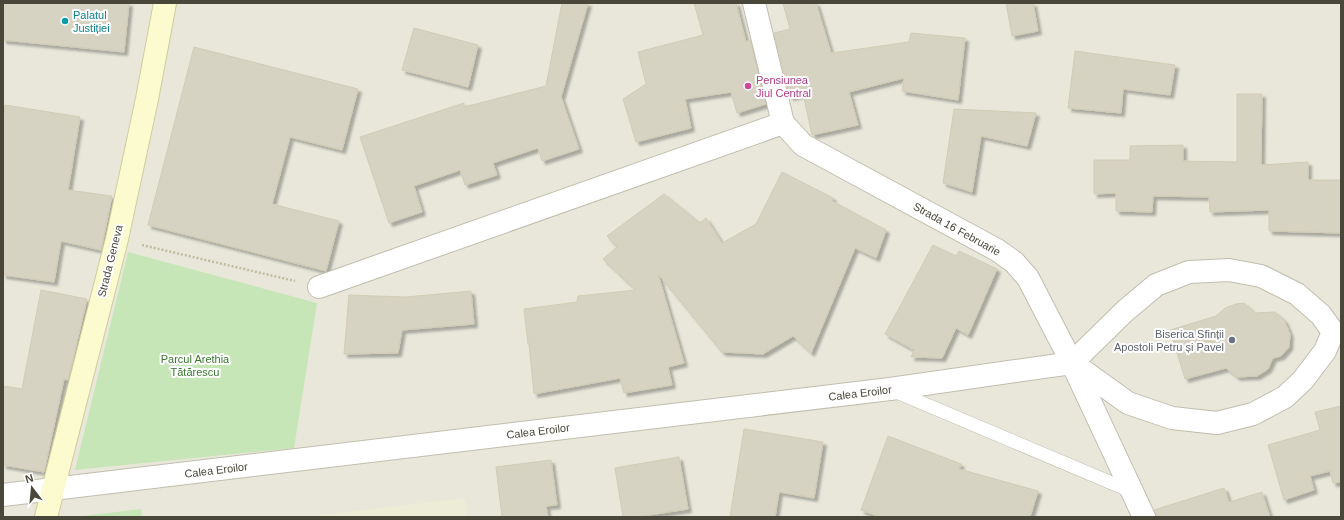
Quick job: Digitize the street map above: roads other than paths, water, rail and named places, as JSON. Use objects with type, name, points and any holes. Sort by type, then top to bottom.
[{"type":"street","name":"Strada Geneva","points":[[46,517],[117,239],[147,99],[165,3]]},
{"type":"street","name":"Strada 16 Februarie","points":[[754,3],[783,123],[803,145],[997,250],[1014,262],[1028,278],[1072,363],[1144,517]]},
{"type":"street","points":[[319,287],[783,123]]},
{"type":"street","points":[[1229,270],[1261,276],[1297,294],[1321,315],[1337,332],[1325,352],[1308,375],[1285,397],[1253,414],[1217,423],[1172,418],[1128,403],[1072,363],[1125,311],[1156,285],[1190,272],[1229,270]]},
{"type":"street","name":"Calea Eroilor","points":[[3,495],[890,389],[1072,363]]},
{"type":"lane","points":[[890,389],[1133,492]]},
{"type":"place","name":"Palatul Justiției","points":[[65,21]]},
{"type":"place","name":"Pensiunea Jiul Central","points":[[748,86]]},
{"type":"place","name":"Biserica Sfinții Apostoli Petru și Pavel","points":[[1232,340]]},
{"type":"park label","name":"Parcul Arethia Tătărescu","points":[[195,365]]}]
